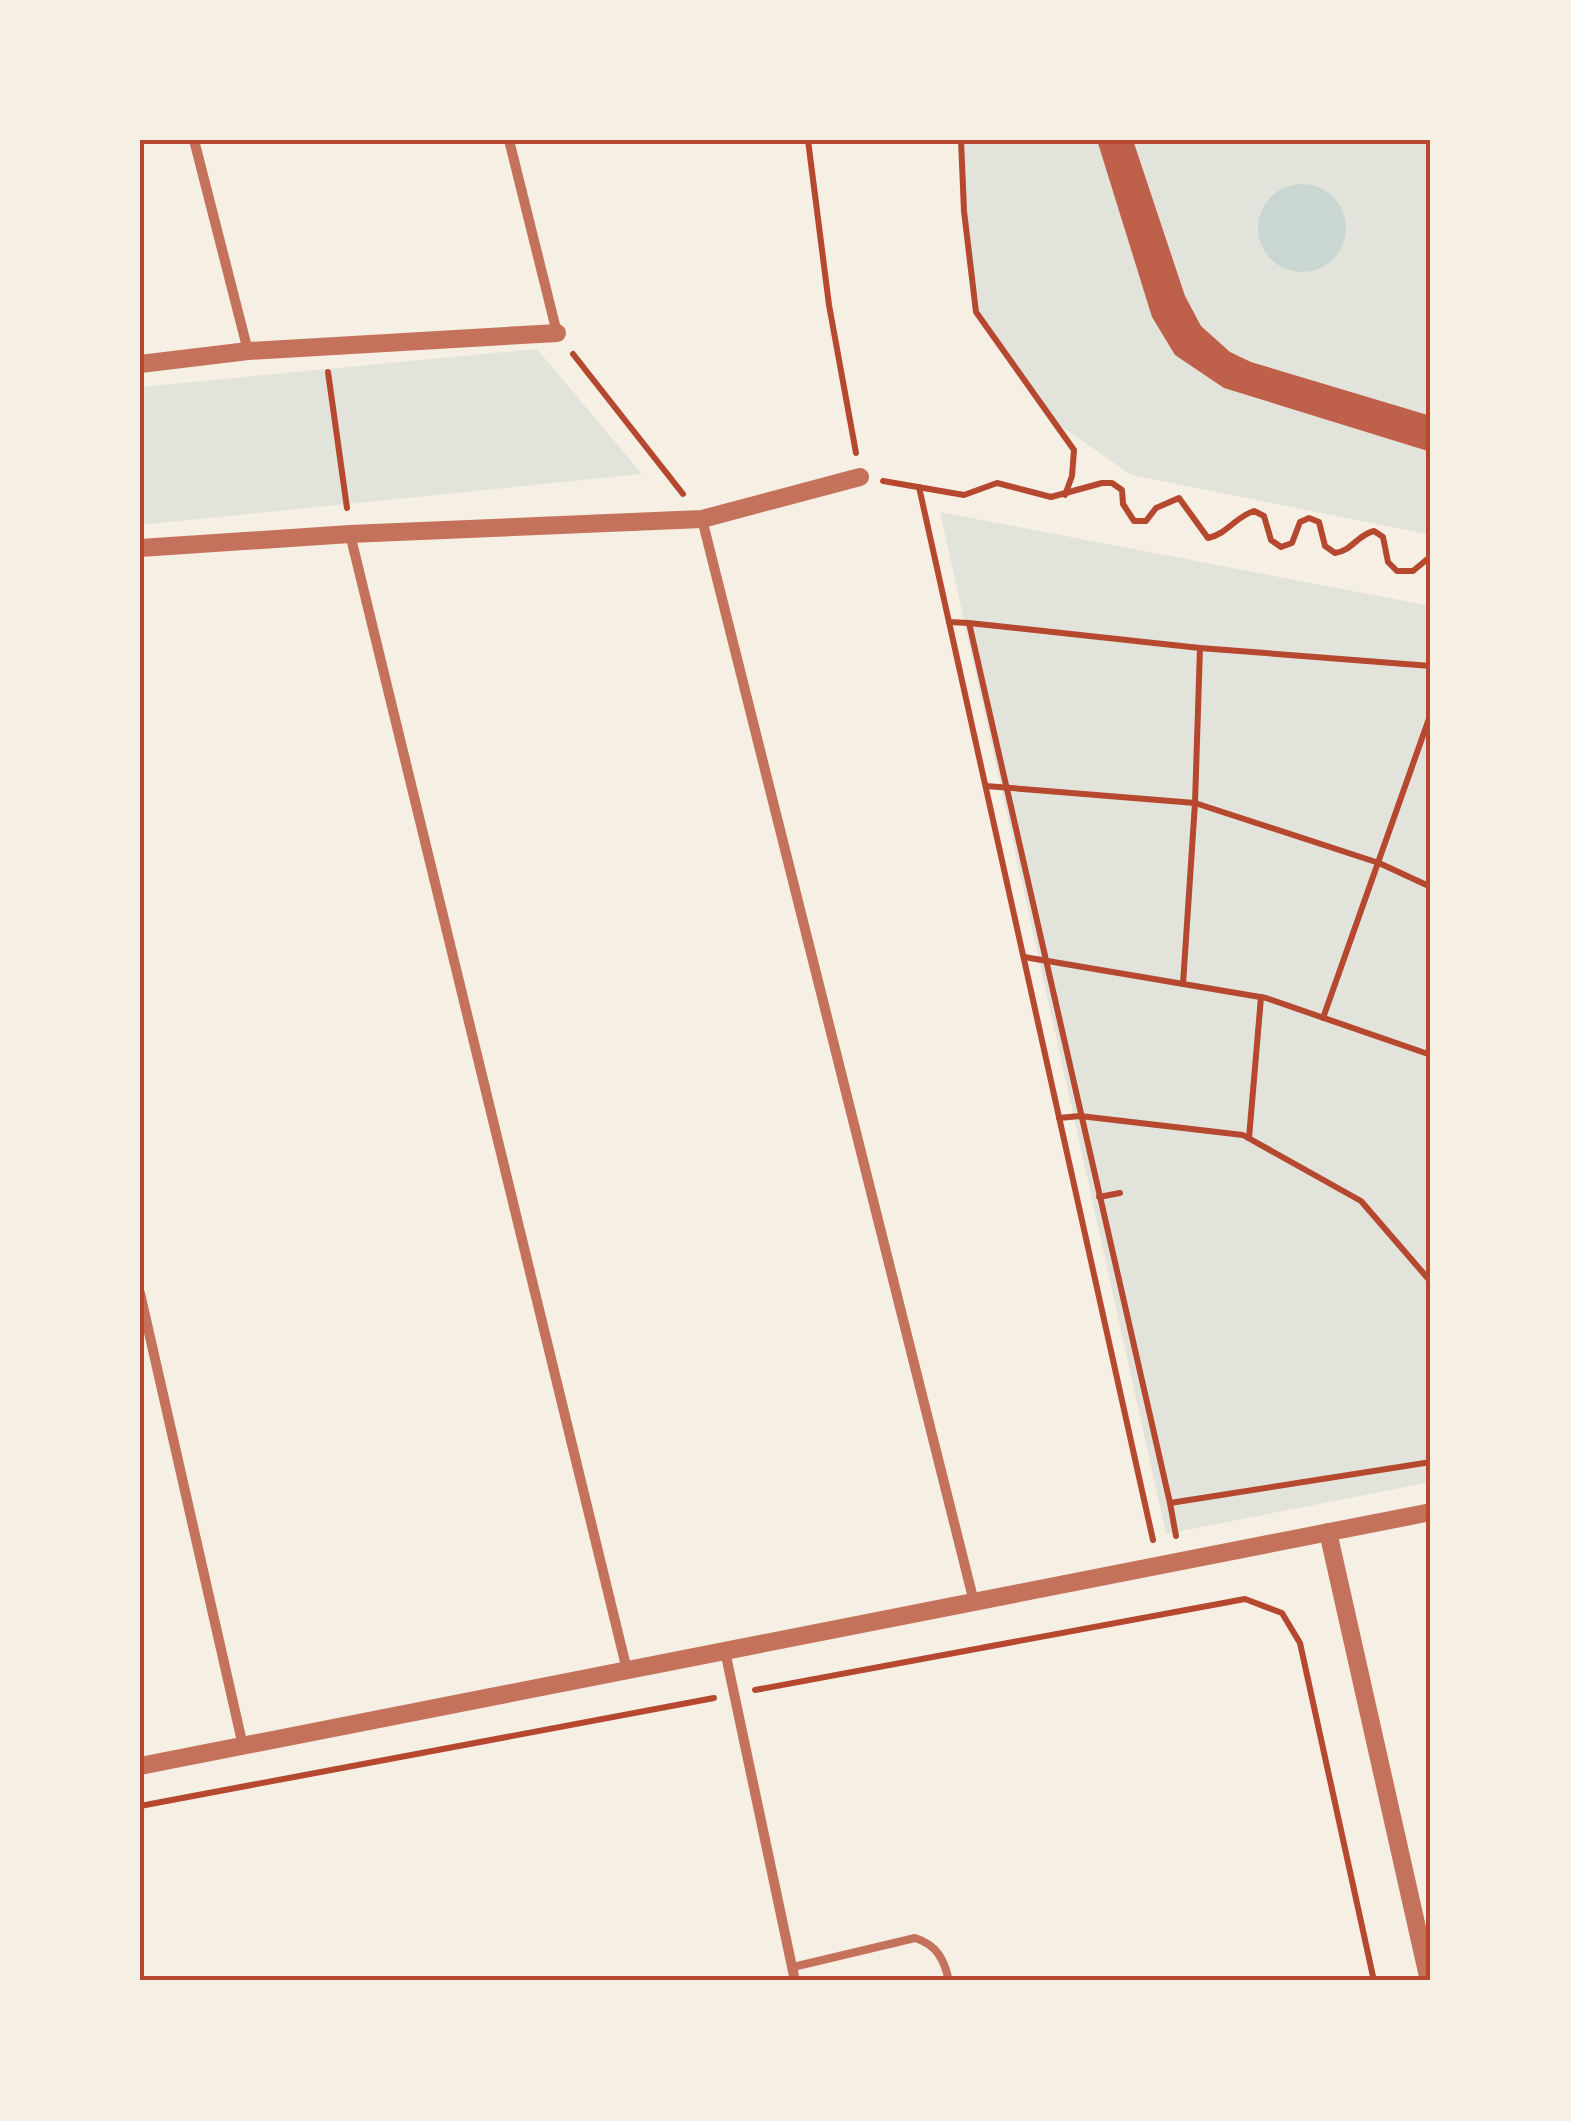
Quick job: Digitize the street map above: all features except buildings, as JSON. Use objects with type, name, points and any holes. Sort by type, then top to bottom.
[{"type":"street","points":[[194,140],[248,351]]},
{"type":"street","points":[[140,364],[248,351],[557,334],[509,140]]},
{"type":"street","points":[[140,548],[350,534],[702,519],[860,477]]},
{"type":"street","points":[[702,519],[974,1602]]},
{"type":"street","points":[[350,534],[627,1670]]},
{"type":"street","points":[[140,1293],[243,1746]]},
{"type":"street","points":[[140,1766],[1431,1512]]},
{"type":"street","points":[[1328,1532],[1430,1981]]},
{"type":"street","points":[[725,1651],[796,1981]]},
{"type":"lane","points":[[792,1966],[914,1938],[928,1942],[938,1952],[949,1981]]},
{"type":"path","points":[[808,140],[829,304],[860,477]]},
{"type":"path","points":[[961,140],[964,211],[976,312],[1074,450],[1072,476],[1064,496]]},
{"type":"path","points":[[557,334],[702,519]]},
{"type":"path","points":[[325,346],[350,534]]},
{"type":"path","points":[[1159,1565],[919,487],[964,495],[998,483],[1051,497],[1112,483],[1122,490],[1123,504],[1134,521],[1146,522],[1156,508],[1179,498],[1208,538],[1222,535],[1242,515],[1254,511],[1264,516],[1271,540],[1281,547],[1292,543],[1300,522],[1309,518],[1319,522],[1325,546],[1336,553],[1348,552],[1363,534],[1374,531],[1384,538],[1388,562],[1397,572],[1413,570],[1431,556]]},
{"type":"path","points":[[949,622],[1200,648],[1431,666]]},
{"type":"path","points":[[969,622],[1170,1503],[1431,1462]]},
{"type":"path","points":[[1183,984],[1196,802],[1200,648]]},
{"type":"path","points":[[1323,1018],[1431,713]]},
{"type":"path","points":[[986,786],[1196,802],[1379,863],[1431,887]]},
{"type":"path","points":[[1024,956],[1260,997],[1431,1055]]},
{"type":"path","points":[[1249,1138],[1260,997]]},
{"type":"path","points":[[1060,1118],[1080,1116],[1249,1138],[1361,1201],[1431,1282]]},
{"type":"path","points":[[1098,1197],[1120,1193]]},
{"type":"path","points":[[140,1806],[1245,1599],[1282,1613],[1300,1643],[1374,1981]]},
{"type":"shaded area","points":[[961,140],[1431,140],[1431,535],[1131,475],[1052,420],[976,312],[964,211]]},
{"type":"shaded area","points":[[1302,184],[1319,187],[1333,197],[1343,211],[1343,245],[1333,259],[1319,269],[1302,272],[1285,269],[1271,259],[1261,245],[1258,228],[1261,211],[1271,197],[1285,187]]},
{"type":"shaded area","points":[[537,349],[642,474],[140,525],[140,387]]},
{"type":"shaded area","points":[[940,512],[1431,606],[1431,1482],[1166,1534]]}]
